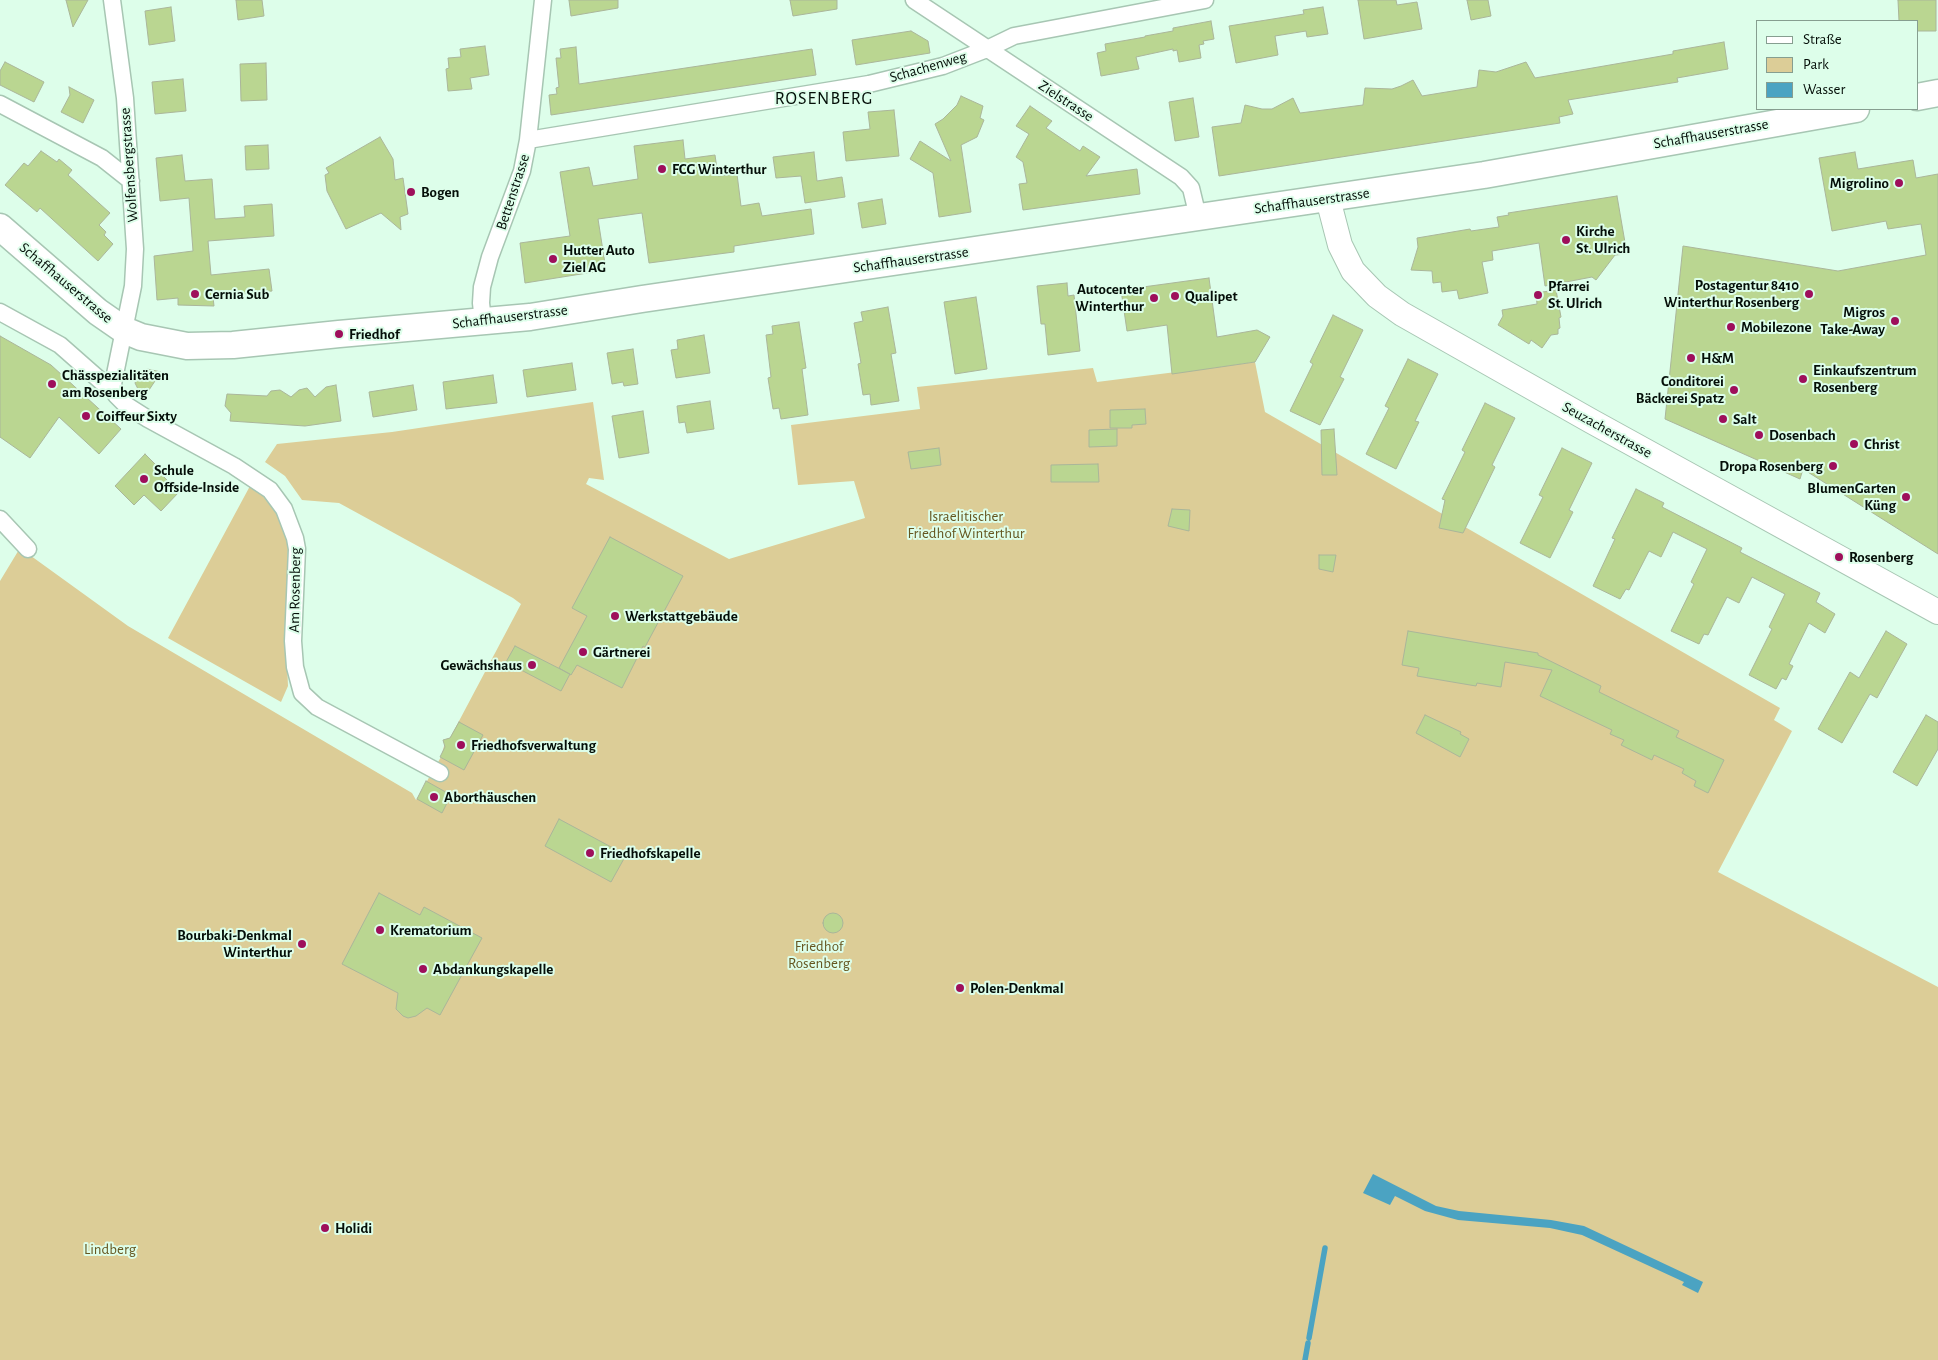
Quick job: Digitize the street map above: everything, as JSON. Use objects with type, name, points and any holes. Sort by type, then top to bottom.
[{"type":"main road","points":[[1918,97],[1938,93]]},
{"type":"main road","name":"Schaffhauserstrasse","points":[[0,226],[98,312],[124,330],[141,338],[187,346],[233,345],[530,317],[1484,175],[1850,110]]},
{"type":"main road","name":"Seuzacherstrasse","points":[[1328,199],[1340,245],[1352,271],[1377,296],[1402,314],[1591,422],[1938,612]]},
{"type":"street","name":"Wolfensbergstrasse","points":[[112,0],[125,98],[135,249],[134,286],[124,330]]},
{"type":"street","name":"Bettenstrasse","points":[[484,321],[481,302],[482,287],[490,257],[522,171],[528,140],[543,0]]},
{"type":"street","name":"Zielstrasse","points":[[914,0],[1181,177],[1192,188],[1198,218]]},
{"type":"street","name":"Schachenweg","points":[[528,140],[868,84],[944,66],[1014,36],[1205,0]]},
{"type":"street","points":[[0,104],[102,158],[131,181]]},
{"type":"street","points":[[0,312],[60,345],[102,382],[113,384],[124,330]]},
{"type":"street","name":"Am Rosenberg","points":[[113,384],[116,395],[126,405],[148,420],[254,478],[270,490],[284,509],[291,523],[297,549],[294,632],[295,667],[299,684],[308,700],[330,715],[440,773]]},
{"type":"street","points":[[0,519],[28,550]]},
{"type":"green space","name":"Friedhof Rosenberg","points":[[1255,362],[1265,412],[1780,708],[1774,720],[1792,731],[1718,872],[1938,987],[1938,1360],[0,1360],[0,581],[20,548],[128,626],[412,793],[416,800],[441,757],[446,739],[450,738],[521,604],[339,503],[302,500],[285,476],[265,462],[277,444],[392,432],[593,402],[604,480],[589,478],[586,484],[729,559],[865,518],[854,481],[798,485],[791,425],[920,409],[917,387],[1093,368],[1097,382]]},
{"type":"green space","points":[[250,486],[262,495],[278,514],[288,544],[286,640],[288,686],[281,702],[168,638]]},
{"type":"water","points":[[1373,1174],[1436,1206],[1459,1211],[1551,1220],[1584,1226],[1703,1282],[1698,1293],[1682,1285],[1684,1282],[1582,1235],[1550,1228],[1458,1220],[1425,1211],[1395,1196],[1390,1205],[1363,1193]]},
{"type":"building","points":[[66,0],[88,0],[73,27]]},
{"type":"building","points":[[236,0],[262,0],[264,16],[238,20]]},
{"type":"building","points":[[569,0],[618,0],[618,8],[571,16]]},
{"type":"building","points":[[790,0],[837,0],[837,9],[793,16]]},
{"type":"building","points":[[1358,0],[1396,0],[1397,5],[1417,2],[1422,29],[1364,39]]},
{"type":"building","points":[[1467,0],[1488,0],[1491,16],[1471,20]]},
{"type":"building","points":[[1898,0],[1936,0],[1936,31],[1918,31],[1918,20],[1899,20]]},
{"type":"building","points":[[171,7],[175,41],[149,45],[145,11]]},
{"type":"building","points":[[1323,7],[1328,34],[1307,37],[1306,31],[1275,36],[1278,55],[1236,63],[1229,26],[1304,14],[1303,10]]},
{"type":"building","points":[[1211,21],[1214,39],[1203,41],[1204,44],[1199,45],[1201,58],[1179,62],[1177,50],[1173,51],[1173,49],[1136,57],[1139,69],[1101,76],[1097,53],[1106,51],[1105,44],[1173,31],[1173,28]]},
{"type":"building","points":[[911,31],[928,41],[930,53],[856,65],[852,40]]},
{"type":"building","points":[[1724,42],[1728,69],[1677,78],[1678,82],[1568,100],[1573,114],[1559,117],[1560,123],[1219,176],[1212,127],[1241,123],[1245,105],[1272,109],[1293,98],[1300,113],[1363,105],[1365,88],[1392,89],[1413,80],[1422,96],[1477,87],[1479,70],[1496,72],[1526,62],[1535,78],[1673,54],[1673,51]]},
{"type":"building","points":[[485,46],[489,75],[470,78],[472,89],[448,91],[446,69],[449,68],[448,58],[461,57],[460,49]]},
{"type":"building","points":[[576,47],[579,84],[812,49],[816,75],[551,115],[549,95],[557,94],[556,88],[559,87],[556,58],[561,58],[560,49]]},
{"type":"building","points":[[5,62],[44,82],[34,102],[0,85],[0,71]]},
{"type":"building","points":[[266,63],[267,100],[241,101],[240,64]]},
{"type":"building","points":[[183,79],[186,111],[155,114],[152,82]]},
{"type":"building","points":[[69,87],[94,100],[83,123],[61,112],[70,95]]},
{"type":"building","points":[[961,96],[983,106],[980,118],[984,120],[977,137],[961,145],[971,212],[939,217],[933,173],[910,159],[920,141],[951,161],[935,124],[957,105]]},
{"type":"building","points":[[1193,98],[1199,137],[1175,141],[1169,102]]},
{"type":"building","points":[[1030,106],[1052,121],[1046,128],[1080,151],[1083,146],[1100,157],[1086,176],[1137,169],[1140,194],[1023,210],[1019,184],[1027,183],[1023,162],[1016,157],[1029,134],[1016,126]]},
{"type":"building","points":[[894,110],[899,156],[846,161],[843,132],[870,129],[868,112]]},
{"type":"building","points":[[380,137],[393,159],[395,180],[403,178],[408,214],[400,217],[401,230],[381,213],[346,229],[327,191],[325,175],[329,173],[326,168]]},
{"type":"building","points":[[683,140],[685,159],[715,155],[718,176],[737,174],[741,206],[759,203],[762,216],[811,209],[814,234],[734,246],[734,252],[649,263],[642,213],[598,219],[606,270],[525,283],[520,243],[570,236],[560,172],[589,167],[593,186],[638,179],[634,146]]},
{"type":"building","points":[[268,145],[269,169],[246,170],[245,146]]},
{"type":"building","points":[[41,151],[57,162],[59,159],[72,170],[68,175],[110,213],[99,225],[106,232],[104,235],[113,244],[98,261],[40,208],[37,212],[5,185],[24,163],[28,166]]},
{"type":"building","points":[[814,152],[817,181],[842,177],[845,197],[805,203],[801,176],[776,178],[773,157]]},
{"type":"building","name":"Einkaufszentrum Rosenberg","points":[[1855,152],[1858,169],[1913,160],[1916,178],[1938,174],[1938,554],[1803,469],[1800,479],[1665,419],[1683,246],[1838,271],[1926,255],[1921,224],[1888,229],[1886,221],[1832,231],[1819,158]]},
{"type":"building","points":[[182,155],[185,181],[212,179],[215,219],[245,217],[244,206],[272,204],[274,236],[208,241],[211,275],[269,269],[272,291],[213,297],[214,306],[178,305],[178,298],[157,300],[154,256],[193,251],[189,198],[160,201],[156,158]]},
{"type":"building","name":"Kirche St. Ulrich","points":[[1617,196],[1627,254],[1615,255],[1596,280],[1592,277],[1545,286],[1539,243],[1492,251],[1493,260],[1482,262],[1488,293],[1459,299],[1457,290],[1442,292],[1441,282],[1433,283],[1432,271],[1411,270],[1418,247],[1417,238],[1470,229],[1471,231],[1499,227],[1497,217],[1509,215],[1508,213]]},
{"type":"building","points":[[882,199],[886,224],[862,228],[858,203]]},
{"type":"building","points":[[1209,278],[1217,337],[1257,330],[1270,337],[1255,362],[1172,374],[1167,325],[1127,331],[1121,290]]},
{"type":"building","points":[[1067,283],[1068,296],[1074,295],[1080,351],[1048,355],[1045,324],[1041,324],[1037,286]]},
{"type":"building","points":[[1556,290],[1561,317],[1559,318],[1560,328],[1558,329],[1558,334],[1551,335],[1542,348],[1531,340],[1529,344],[1498,325],[1503,316],[1502,310],[1537,304],[1536,293]]},
{"type":"building","points":[[976,297],[987,369],[955,374],[944,302]]},
{"type":"building","points":[[888,307],[896,353],[891,354],[899,401],[871,405],[870,394],[863,395],[858,364],[861,363],[854,323],[863,321],[861,312]]},
{"type":"building","points":[[1333,315],[1363,330],[1340,377],[1344,379],[1320,425],[1290,411],[1313,364],[1310,362]]},
{"type":"building","points":[[799,322],[806,368],[802,369],[808,415],[781,419],[779,408],[773,409],[768,378],[771,377],[766,335],[773,334],[772,326]]},
{"type":"building","points":[[704,335],[710,373],[676,378],[671,350],[678,349],[677,340]]},
{"type":"building","points":[[0,336],[51,365],[121,429],[99,454],[59,417],[30,458],[0,437]]},
{"type":"building","points":[[633,349],[638,384],[624,386],[623,382],[612,384],[607,353]]},
{"type":"building","points":[[1408,359],[1438,374],[1415,421],[1419,422],[1396,469],[1366,454],[1389,408],[1385,406]]},
{"type":"building","points":[[572,363],[576,390],[527,397],[523,370]]},
{"type":"building","points":[[147,369],[161,372],[143,399],[135,383],[140,372]]},
{"type":"building","points":[[493,375],[497,403],[446,409],[443,382]]},
{"type":"building","points":[[336,385],[341,421],[305,426],[230,421],[231,413],[225,406],[227,394],[267,396],[271,391],[280,390],[291,397],[299,390],[307,388],[315,397],[326,387]]},
{"type":"building","points":[[413,385],[417,410],[373,417],[369,392]]},
{"type":"building","points":[[710,401],[714,429],[687,433],[685,422],[679,423],[677,406]]},
{"type":"building","points":[[1485,403],[1515,418],[1492,465],[1495,467],[1463,533],[1439,528],[1445,500],[1442,499],[1465,452],[1462,450]]},
{"type":"building","points":[[1145,409],[1146,424],[1132,425],[1132,428],[1110,428],[1110,410]]},
{"type":"building","points":[[643,411],[649,453],[619,458],[612,416]]},
{"type":"building","points":[[1117,429],[1117,446],[1089,447],[1089,430]]},
{"type":"building","points":[[1334,429],[1337,475],[1322,475],[1321,430]]},
{"type":"building","points":[[939,448],[941,465],[911,469],[908,452]]},
{"type":"building","points":[[1562,448],[1592,463],[1569,510],[1573,512],[1550,558],[1520,543],[1543,497],[1539,495]]},
{"type":"building","name":"Schule Offside-Inside","points":[[145,454],[161,470],[159,472],[179,492],[161,511],[144,495],[134,505],[115,486]]},
{"type":"building","points":[[1098,464],[1099,482],[1051,482],[1051,465]]},
{"type":"building","points":[[1636,489],[1664,503],[1662,507],[1742,548],[1740,552],[1820,593],[1816,602],[1835,614],[1825,633],[1809,623],[1789,664],[1793,666],[1786,680],[1782,678],[1776,689],[1749,675],[1772,629],[1769,627],[1785,594],[1752,577],[1739,603],[1727,597],[1708,635],[1704,634],[1699,644],[1671,631],[1694,584],[1691,582],[1707,549],[1673,532],[1661,557],[1649,551],[1629,590],[1626,589],[1620,599],[1593,586],[1615,539],[1612,538]]},
{"type":"building","points":[[1172,509],[1190,510],[1189,531],[1168,526]]},
{"type":"building","points":[[610,537],[683,576],[645,647],[643,646],[622,688],[577,665],[571,675],[559,668],[587,616],[572,608]]},
{"type":"building","points":[[1319,555],[1336,555],[1333,572],[1319,569]]},
{"type":"building","points":[[1408,631],[1538,653],[1538,655],[1601,686],[1599,692],[1679,731],[1676,737],[1724,760],[1708,793],[1694,786],[1696,781],[1682,773],[1684,769],[1654,755],[1652,760],[1621,745],[1624,740],[1610,734],[1612,730],[1540,696],[1552,670],[1505,662],[1501,687],[1477,683],[1476,686],[1417,676],[1419,668],[1402,665]]},
{"type":"building","points":[[1886,631],[1907,644],[1877,698],[1870,694],[1842,743],[1818,729],[1850,672],[1859,678]]},
{"type":"building","name":"Gewächshaus","points":[[515,646],[570,674],[561,691],[506,662]]},
{"type":"building","points":[[1425,715],[1461,732],[1460,734],[1469,739],[1460,757],[1416,733]]},
{"type":"building","points":[[1926,715],[1938,722],[1938,749],[1917,786],[1893,772]]},
{"type":"building","name":"Friedhofsverwaltung","points":[[459,722],[483,735],[464,770],[440,757],[445,747],[443,740],[450,738]]},
{"type":"building","name":"Aborthäuschen","points":[[426,781],[451,795],[442,813],[417,799]]},
{"type":"building","name":"Friedhofskapelle","points":[[559,819],[626,855],[611,882],[545,846]]},
{"type":"building","points":[[379,893],[420,915],[424,907],[482,938],[440,1015],[427,1008],[416,1016],[408,1018],[403,1016],[396,1009],[398,993],[342,964]]},
{"type":"building","points":[[833,913],[840,916],[843,923],[840,930],[833,933],[826,930],[823,923],[826,916]]},
{"type":"waterway","points":[[1309,1338],[1325,1248]]},
{"type":"waterway","points":[[1305,1360],[1308,1343]]},
{"type":"place","name":"FCG Winterthur","points":[[662,169]]},
{"type":"place","name":"Migrolino","points":[[1899,183]]},
{"type":"place","name":"Bogen","points":[[411,192]]},
{"type":"place","name":"Kirche St. Ulrich","points":[[1566,240]]},
{"type":"place","name":"Hutter Auto Ziel AG","points":[[553,259]]},
{"type":"place","name":"Cernia Sub","points":[[195,294]]},
{"type":"place","name":"Postagentur 8410 Winterthur Rosenberg","points":[[1809,294]]},
{"type":"place","name":"Pfarrei St. Ulrich","points":[[1538,295]]},
{"type":"place","name":"Qualipet","points":[[1175,296]]},
{"type":"place","name":"Autocenter Winterthur","points":[[1154,298]]},
{"type":"place","name":"Migros Take-Away","points":[[1895,321]]},
{"type":"place","name":"Mobilezone","points":[[1731,327]]},
{"type":"place","name":"Friedhof","points":[[339,334]]},
{"type":"place","name":"H&M","points":[[1691,358]]},
{"type":"place","name":"Einkaufszentrum Rosenberg","points":[[1803,379]]},
{"type":"place","name":"Chässpezialitäten am Rosenberg","points":[[52,384]]},
{"type":"place","name":"Conditorei Bäckerei Spatz","points":[[1734,390]]},
{"type":"place","name":"Coiffeur Sixty","points":[[86,416]]},
{"type":"place","name":"Salt","points":[[1723,419]]},
{"type":"place","name":"Dosenbach","points":[[1759,435]]},
{"type":"place","name":"Christ","points":[[1854,444]]},
{"type":"place","name":"Dropa Rosenberg","points":[[1833,466]]},
{"type":"place","name":"Schule Offside-Inside","points":[[144,479]]},
{"type":"place","name":"BlumenGarten Küng","points":[[1906,497]]},
{"type":"place","name":"Rosenberg","points":[[1839,557]]},
{"type":"place","name":"Werkstattgebäude","points":[[615,616]]},
{"type":"place","name":"Gärtnerei","points":[[583,652]]},
{"type":"place","name":"Gewächshaus","points":[[532,665]]},
{"type":"place","name":"Friedhofsverwaltung","points":[[461,745]]},
{"type":"place","name":"Aborthäuschen","points":[[434,797]]},
{"type":"place","name":"Friedhofskapelle","points":[[590,853]]},
{"type":"place","name":"Krematorium","points":[[380,930]]},
{"type":"place","name":"Bourbaki-Denkmal Winterthur","points":[[302,944]]},
{"type":"place","name":"Abdankungskapelle","points":[[423,969]]},
{"type":"place","name":"Polen-Denkmal","points":[[960,988]]},
{"type":"place","name":"Holidi","points":[[325,1228]]},
{"type":"district","name":"ROSENBERG","points":[[824,99]]},
{"type":"park label","name":"Israelitischer Friedhof Winterthur","points":[[966,524]]},
{"type":"park label","name":"Lindberg","points":[[110,1249]]}]
